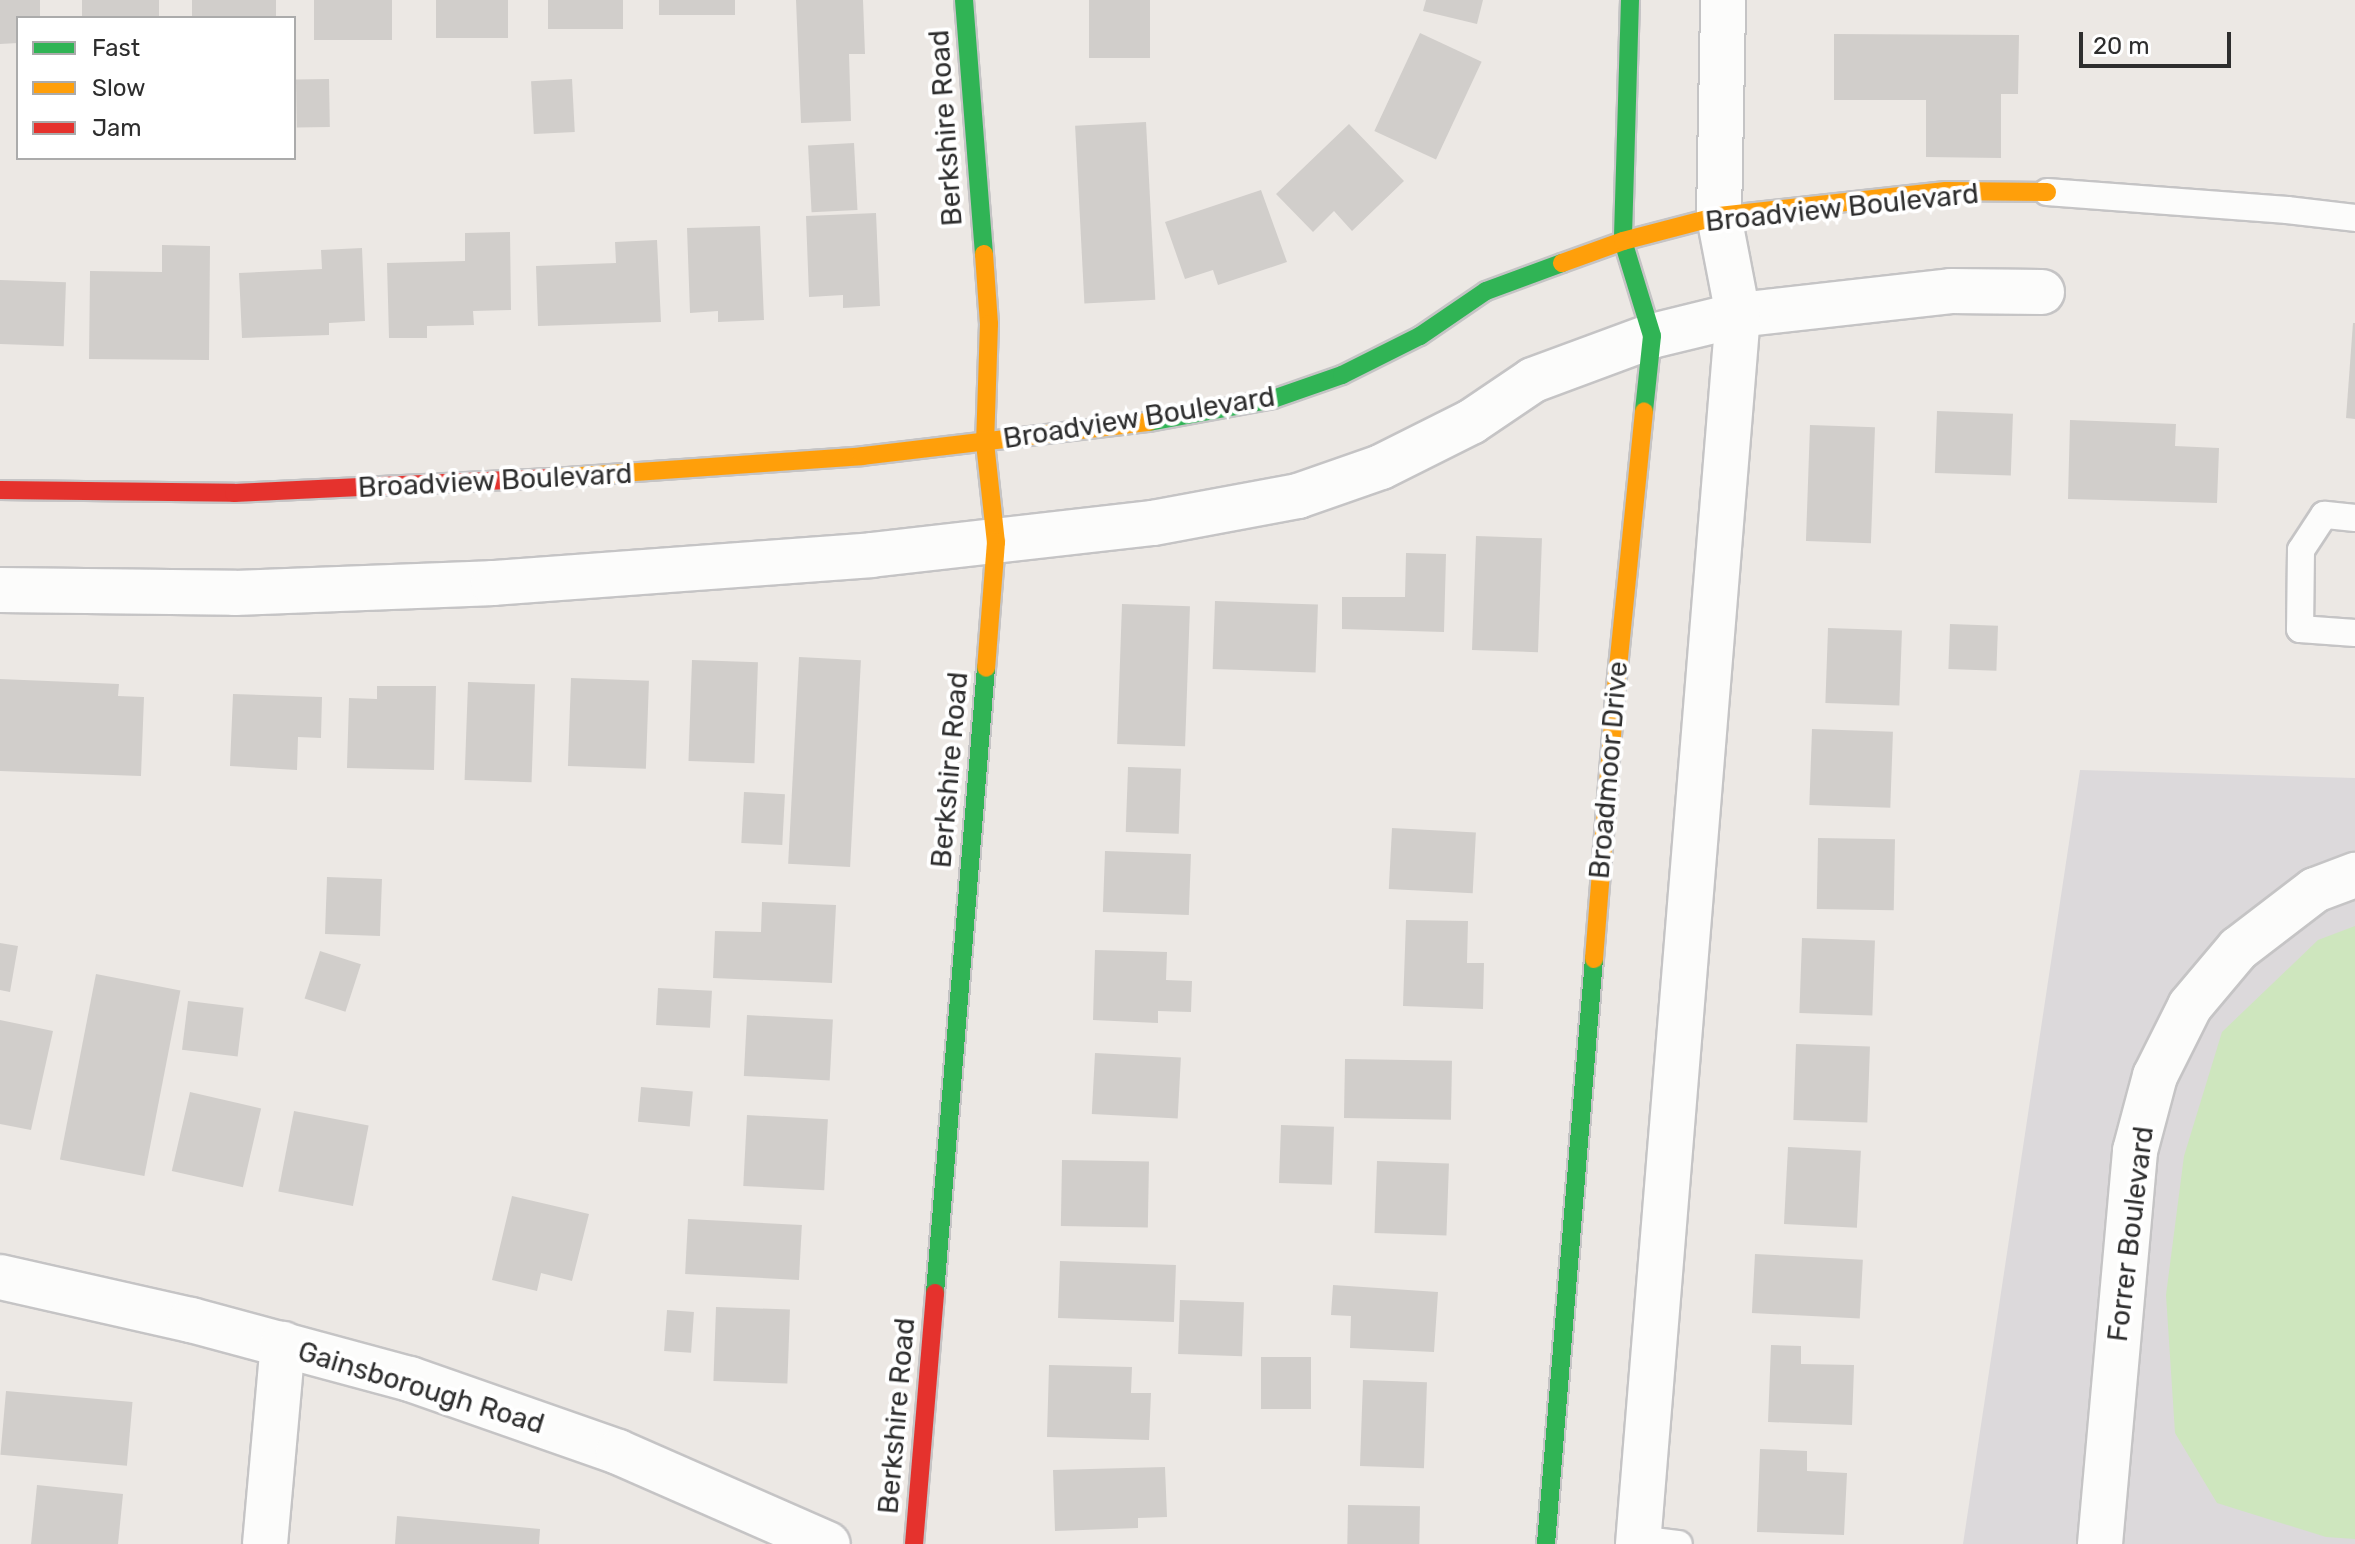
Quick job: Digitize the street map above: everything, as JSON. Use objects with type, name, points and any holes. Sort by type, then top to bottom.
[{"type":"street","name":"Berkshire Road","points":[[914,1544],[996,542],[985,443],[989,324],[964,0]]},
{"type":"street","name":"Broadmoor Drive","points":[[1546,1544],[1615,697],[1652,336],[1623,241],[1630,0]]},
{"type":"street","points":[[1652,1542],[1718,320],[1723,0]]},
{"type":"street","name":"Broadview Boulevard","points":[[0,490],[234,493],[488,483],[862,456],[1137,424],[1273,399],[1342,375],[1420,336],[1486,291],[1623,241],[1719,216],[1946,191],[2047,192]]},
{"type":"street","points":[[0,590],[235,593],[493,583],[871,555],[1153,523],[1298,496],[1381,467],[1471,422],[1533,380],[1652,336],[1718,320],[1951,291],[2042,292]]},
{"type":"street","name":"Forrer Boulevard","points":[[2100,1544],[2135,1151],[2162,1062],[2190,1006],[2238,949],[2315,890],[2355,875]]},
{"type":"street","name":"Gainsborough Road","points":[[0,1277],[283,1344],[410,1379],[618,1452],[828,1544]]},
{"type":"street","points":[[265,1544],[283,1344]]},
{"type":"lane","name":"Broadview Boulevard","points":[[2047,192],[2355,218]]},
{"type":"lane","points":[[2355,518],[2324,515],[2301,550],[2300,629],[2355,633]]},
{"type":"shaded area","points":[[2080,770],[2355,778],[2355,1544],[1963,1544]]},
{"type":"green space","points":[[2355,926],[2355,1539],[2326,1537],[2217,1503],[2175,1433],[2166,1295],[2184,1156],[2222,1032],[2318,940]]},
{"type":"building","points":[[0,0],[40,0],[40,16],[16,16],[16,43],[0,44]]},
{"type":"building","points":[[82,0],[159,0],[159,16],[82,16]]},
{"type":"building","points":[[192,0],[276,0],[276,16],[192,16]]},
{"type":"building","points":[[314,0],[392,0],[392,40],[314,40]]},
{"type":"building","points":[[436,0],[508,0],[508,38],[436,38]]},
{"type":"building","points":[[548,0],[623,0],[623,29],[548,29]]},
{"type":"building","points":[[659,0],[735,0],[735,15],[659,15]]},
{"type":"building","points":[[796,0],[863,0],[865,54],[849,54],[851,121],[801,123]]},
{"type":"building","points":[[1089,0],[1150,0],[1150,58],[1089,58]]},
{"type":"building","points":[[1426,0],[1483,0],[1477,24],[1423,11]]},
{"type":"building","points":[[1420,33],[1482,62],[1436,160],[1374,131]]},
{"type":"building","points":[[1834,34],[2019,35],[2018,94],[2001,94],[2001,158],[1926,157],[1926,100],[1834,100]]},
{"type":"building","points":[[329,79],[330,127],[297,128],[296,80]]},
{"type":"building","points":[[572,79],[575,132],[534,134],[531,81]]},
{"type":"building","points":[[1146,122],[1155,300],[1084,303],[1075,126]]},
{"type":"building","points":[[1349,124],[1404,181],[1352,231],[1334,211],[1313,232],[1276,194]]},
{"type":"building","points":[[854,143],[858,210],[812,212],[808,145]]},
{"type":"building","points":[[1261,190],[1287,262],[1218,285],[1213,270],[1185,279],[1165,222]]},
{"type":"building","points":[[876,213],[880,306],[843,308],[843,295],[809,297],[806,216]]},
{"type":"building","points":[[760,226],[764,320],[718,322],[718,311],[690,313],[687,228]]},
{"type":"building","points":[[510,232],[511,310],[473,311],[474,325],[427,326],[427,338],[389,338],[387,263],[465,261],[465,233]]},
{"type":"building","points":[[657,240],[661,322],[538,326],[536,266],[616,263],[615,242]]},
{"type":"building","points":[[162,245],[210,246],[209,360],[89,359],[90,271],[162,272]]},
{"type":"building","points":[[362,248],[365,321],[329,323],[329,335],[242,338],[239,273],[322,269],[321,250]]},
{"type":"building","points":[[0,280],[66,282],[64,346],[0,344]]},
{"type":"building","points":[[2355,323],[2355,419],[2346,418]]},
{"type":"building","points":[[1937,411],[2013,414],[2011,476],[1935,473]]},
{"type":"building","points":[[2070,420],[2176,424],[2175,446],[2219,448],[2217,503],[2068,499]]},
{"type":"building","points":[[1810,425],[1875,427],[1871,543],[1806,541]]},
{"type":"building","points":[[1476,536],[1542,538],[1538,652],[1472,650]]},
{"type":"building","points":[[1406,553],[1446,554],[1444,632],[1342,629],[1342,597],[1405,597]]},
{"type":"building","points":[[1215,601],[1318,605],[1316,673],[1213,669]]},
{"type":"building","points":[[1122,604],[1190,606],[1185,746],[1117,744]]},
{"type":"building","points":[[1950,624],[1998,626],[1996,671],[1948,669]]},
{"type":"building","points":[[1828,628],[1902,631],[1899,706],[1825,703]]},
{"type":"building","points":[[799,657],[861,660],[850,867],[788,864]]},
{"type":"building","points":[[692,660],[758,662],[754,763],[688,761]]},
{"type":"building","points":[[571,678],[649,681],[646,769],[568,766]]},
{"type":"building","points":[[0,679],[119,684],[118,696],[144,697],[141,776],[0,771]]},
{"type":"building","points":[[468,682],[535,684],[532,782],[465,780]]},
{"type":"building","points":[[377,686],[436,686],[434,770],[347,768],[349,698],[377,699]]},
{"type":"building","points":[[233,694],[322,697],[321,738],[298,737],[297,770],[230,766]]},
{"type":"building","points":[[1812,729],[1893,732],[1890,808],[1809,805]]},
{"type":"building","points":[[1128,767],[1181,769],[1179,834],[1126,832]]},
{"type":"building","points":[[744,792],[785,794],[782,845],[741,843]]},
{"type":"building","points":[[1392,828],[1476,832],[1473,893],[1389,889]]},
{"type":"building","points":[[1818,838],[1895,839],[1894,910],[1817,909]]},
{"type":"building","points":[[1105,851],[1191,854],[1189,915],[1103,912]]},
{"type":"building","points":[[327,877],[382,879],[380,936],[325,934]]},
{"type":"building","points":[[762,902],[836,905],[832,983],[713,978],[715,931],[761,932]]},
{"type":"building","points":[[1406,920],[1468,921],[1467,963],[1484,963],[1483,1009],[1403,1006]]},
{"type":"building","points":[[1802,938],[1875,941],[1872,1016],[1799,1013]]},
{"type":"building","points":[[0,943],[18,946],[10,992],[0,990]]},
{"type":"building","points":[[1095,950],[1167,952],[1166,980],[1192,981],[1191,1012],[1158,1011],[1158,1023],[1093,1020]]},
{"type":"building","points":[[320,951],[361,964],[345,1012],[305,999]]},
{"type":"building","points":[[96,974],[180,990],[144,1176],[60,1160]]},
{"type":"building","points":[[658,988],[712,991],[710,1028],[656,1025]]},
{"type":"building","points":[[188,1001],[244,1008],[238,1056],[182,1050]]},
{"type":"building","points":[[747,1015],[833,1020],[830,1080],[744,1076]]},
{"type":"building","points":[[0,1020],[53,1031],[31,1130],[0,1124]]},
{"type":"building","points":[[1796,1044],[1870,1047],[1867,1123],[1793,1120]]},
{"type":"building","points":[[1095,1053],[1181,1058],[1178,1118],[1092,1114]]},
{"type":"building","points":[[1345,1059],[1452,1061],[1451,1120],[1344,1118]]},
{"type":"building","points":[[641,1087],[693,1092],[690,1126],[638,1122]]},
{"type":"building","points":[[190,1092],[261,1108],[243,1187],[172,1171]]},
{"type":"building","points":[[294,1111],[369,1126],[353,1206],[278,1191]]},
{"type":"building","points":[[747,1115],[828,1119],[824,1190],[743,1186]]},
{"type":"building","points":[[1281,1125],[1334,1127],[1332,1185],[1279,1183]]},
{"type":"building","points":[[1788,1147],[1861,1151],[1857,1228],[1784,1224]]},
{"type":"building","points":[[1062,1160],[1149,1162],[1148,1228],[1061,1226]]},
{"type":"building","points":[[1377,1161],[1449,1164],[1446,1235],[1374,1233]]},
{"type":"building","points":[[512,1196],[589,1214],[572,1281],[541,1273],[537,1291],[492,1280]]},
{"type":"building","points":[[688,1219],[802,1225],[799,1280],[685,1274]]},
{"type":"building","points":[[1755,1254],[1863,1260],[1860,1319],[1752,1313]]},
{"type":"building","points":[[1060,1261],[1176,1265],[1174,1322],[1058,1318]]},
{"type":"building","points":[[1333,1285],[1438,1292],[1434,1352],[1350,1348],[1351,1316],[1331,1315]]},
{"type":"building","points":[[1180,1300],[1244,1302],[1242,1356],[1178,1354]]},
{"type":"building","points":[[716,1307],[790,1310],[787,1384],[713,1381]]},
{"type":"building","points":[[667,1310],[694,1312],[691,1353],[664,1351]]},
{"type":"building","points":[[1771,1345],[1801,1346],[1801,1364],[1854,1365],[1852,1425],[1768,1422]]},
{"type":"building","points":[[1261,1357],[1311,1357],[1311,1409],[1261,1409]]},
{"type":"building","points":[[1049,1365],[1132,1367],[1131,1393],[1151,1393],[1149,1440],[1047,1437]]},
{"type":"building","points":[[1363,1380],[1427,1382],[1424,1468],[1360,1466]]},
{"type":"building","points":[[6,1391],[133,1402],[127,1466],[0,1455]]},
{"type":"building","points":[[1760,1449],[1807,1451],[1807,1471],[1847,1473],[1844,1535],[1757,1532]]},
{"type":"building","points":[[1165,1467],[1167,1517],[1138,1518],[1138,1528],[1055,1531],[1053,1470]]},
{"type":"building","points":[[37,1485],[123,1494],[118,1544],[31,1544]]},
{"type":"building","points":[[1348,1505],[1420,1506],[1419,1544],[1347,1544]]},
{"type":"building","points":[[397,1516],[540,1529],[539,1544],[395,1544]]},
{"type":"traffic: fast","points":[[964,0],[984,254]]},
{"type":"traffic: fast","points":[[1630,0],[1623,241],[1652,336],[1644,411]]},
{"type":"traffic: fast","points":[[1149,422],[1273,399],[1342,375],[1420,336],[1486,291],[1562,263]]},
{"type":"traffic: fast","points":[[935,1293],[986,668]]},
{"type":"traffic: fast","points":[[1546,1544],[1594,959]]},
{"type":"traffic: slow","points":[[1562,263],[1623,241],[1719,216],[1946,191],[2047,192]]},
{"type":"traffic: slow","points":[[984,254],[989,324],[985,443],[996,542],[986,668]]},
{"type":"traffic: slow","points":[[1594,959],[1615,697],[1644,411]]},
{"type":"traffic: slow","points":[[551,478],[862,456],[1149,422]]},
{"type":"traffic: jam","points":[[0,490],[234,493],[551,478]]},
{"type":"traffic: jam","points":[[914,1544],[935,1293]]}]
